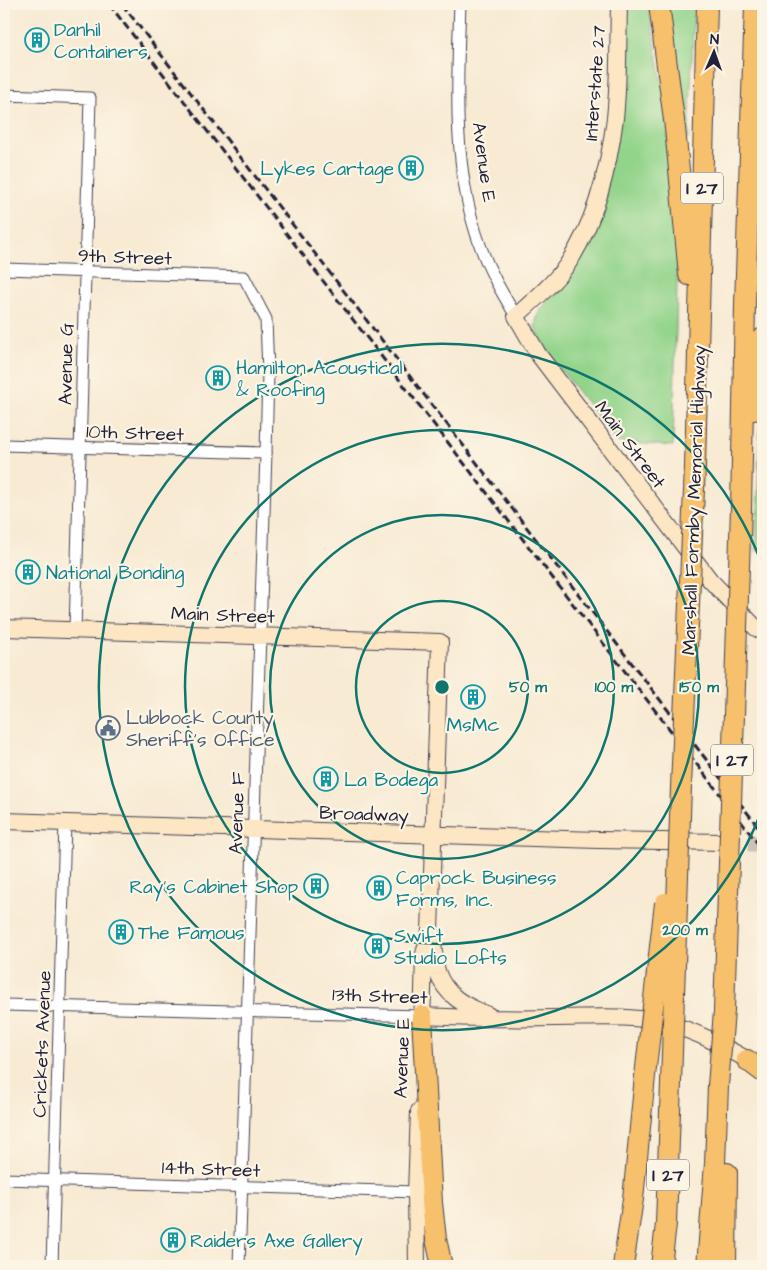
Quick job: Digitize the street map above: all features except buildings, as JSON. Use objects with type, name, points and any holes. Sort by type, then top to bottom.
[{"type":"highway","points":[[659,4],[676,128],[698,372]]},
{"type":"highway","name":"Marshall Formby Memorial Highway","points":[[661,1266],[666,1224],[681,787],[695,467],[707,4]]},
{"type":"highway","name":"I 27","points":[[707,1266],[723,1088],[755,4]]},
{"type":"highway","points":[[741,508],[751,455],[763,338]]},
{"type":"highway","points":[[623,1266],[633,1199],[670,851],[681,787]]},
{"type":"highway","points":[[422,1016],[432,1203],[436,1239],[442,1266]]},
{"type":"highway","points":[[755,1064],[763,1072]]},
{"type":"highway","points":[[723,1088],[726,1266]]},
{"type":"main road","name":"Interstate 27","points":[[516,316],[566,266],[583,236],[596,202],[607,162],[615,117],[619,4]]},
{"type":"main road","name":"Main Street","points":[[516,316],[538,354],[710,580],[756,628],[763,632]]},
{"type":"main road","name":"Main Street","points":[[4,628],[440,642]]},
{"type":"main road","name":"Avenue E","points":[[417,1266],[416,1192],[424,954],[430,931],[440,642]]},
{"type":"main road","name":"Broadway","points":[[4,821],[724,842]]},
{"type":"main road","points":[[430,931],[435,950],[437,970],[443,986],[454,998],[470,1008],[500,1019]]},
{"type":"main road","name":"13th Street","points":[[422,1016],[500,1019],[638,1018],[666,1023],[691,1031],[714,1041],[755,1064]]},
{"type":"street","name":"Avenue E","points":[[460,4],[458,133],[466,192],[480,244],[498,286],[516,316]]},
{"type":"street","name":"Avenue G","points":[[4,95],[90,98],[75,631]]},
{"type":"street","name":"9th Street","points":[[4,269],[244,277]]},
{"type":"street","name":"Avenue F","points":[[239,1266],[268,373],[266,319],[244,277]]},
{"type":"street","name":"10th Street","points":[[4,445],[266,454]]},
{"type":"street","name":"Crickets Avenue","points":[[52,1266],[65,823]]},
{"type":"street","name":"13th Street","points":[[4,1005],[422,1016]]},
{"type":"street","name":"14th Street","points":[[4,1179],[416,1192]]},
{"type":"green space","points":[[625,4],[648,4],[664,94],[678,244],[673,446],[617,442],[552,358],[535,326],[538,314],[569,272],[594,228]]},
{"type":"green space","points":[[664,4],[694,4],[689,139],[682,138]]},
{"type":"green space","points":[[763,393],[763,551],[756,551],[760,424]]},
{"type":"tunnel","points":[[724,842],[763,844]]},
{"type":"railway","points":[[109,4],[763,850]]},
{"type":"railway","points":[[122,4],[763,833]]},
{"type":"place","name":"Danhil Containers","points":[[37,40]]},
{"type":"place","name":"Lykes Cartage","points":[[411,168]]},
{"type":"place","name":"Hamilton Acoustical & Roofing","points":[[218,378]]},
{"type":"place","name":"National Bonding","points":[[28,572]]},
{"type":"place","name":"MsMc","points":[[473,697]]},
{"type":"place","name":"Lubbock County Sheriff's Office","points":[[108,728]]},
{"type":"place","name":"La Bodega","points":[[326,779]]},
{"type":"place","name":"Ray's Cabinet Shop","points":[[316,886]]},
{"type":"place","name":"Caprock Business Forms, Inc.","points":[[379,888]]},
{"type":"place","name":"The Famous","points":[[121,932]]},
{"type":"place","name":"Swift Studio Lofts","points":[[377,946]]},
{"type":"place","name":"Raiders Axe Gallery","points":[[173,1240]]}]
